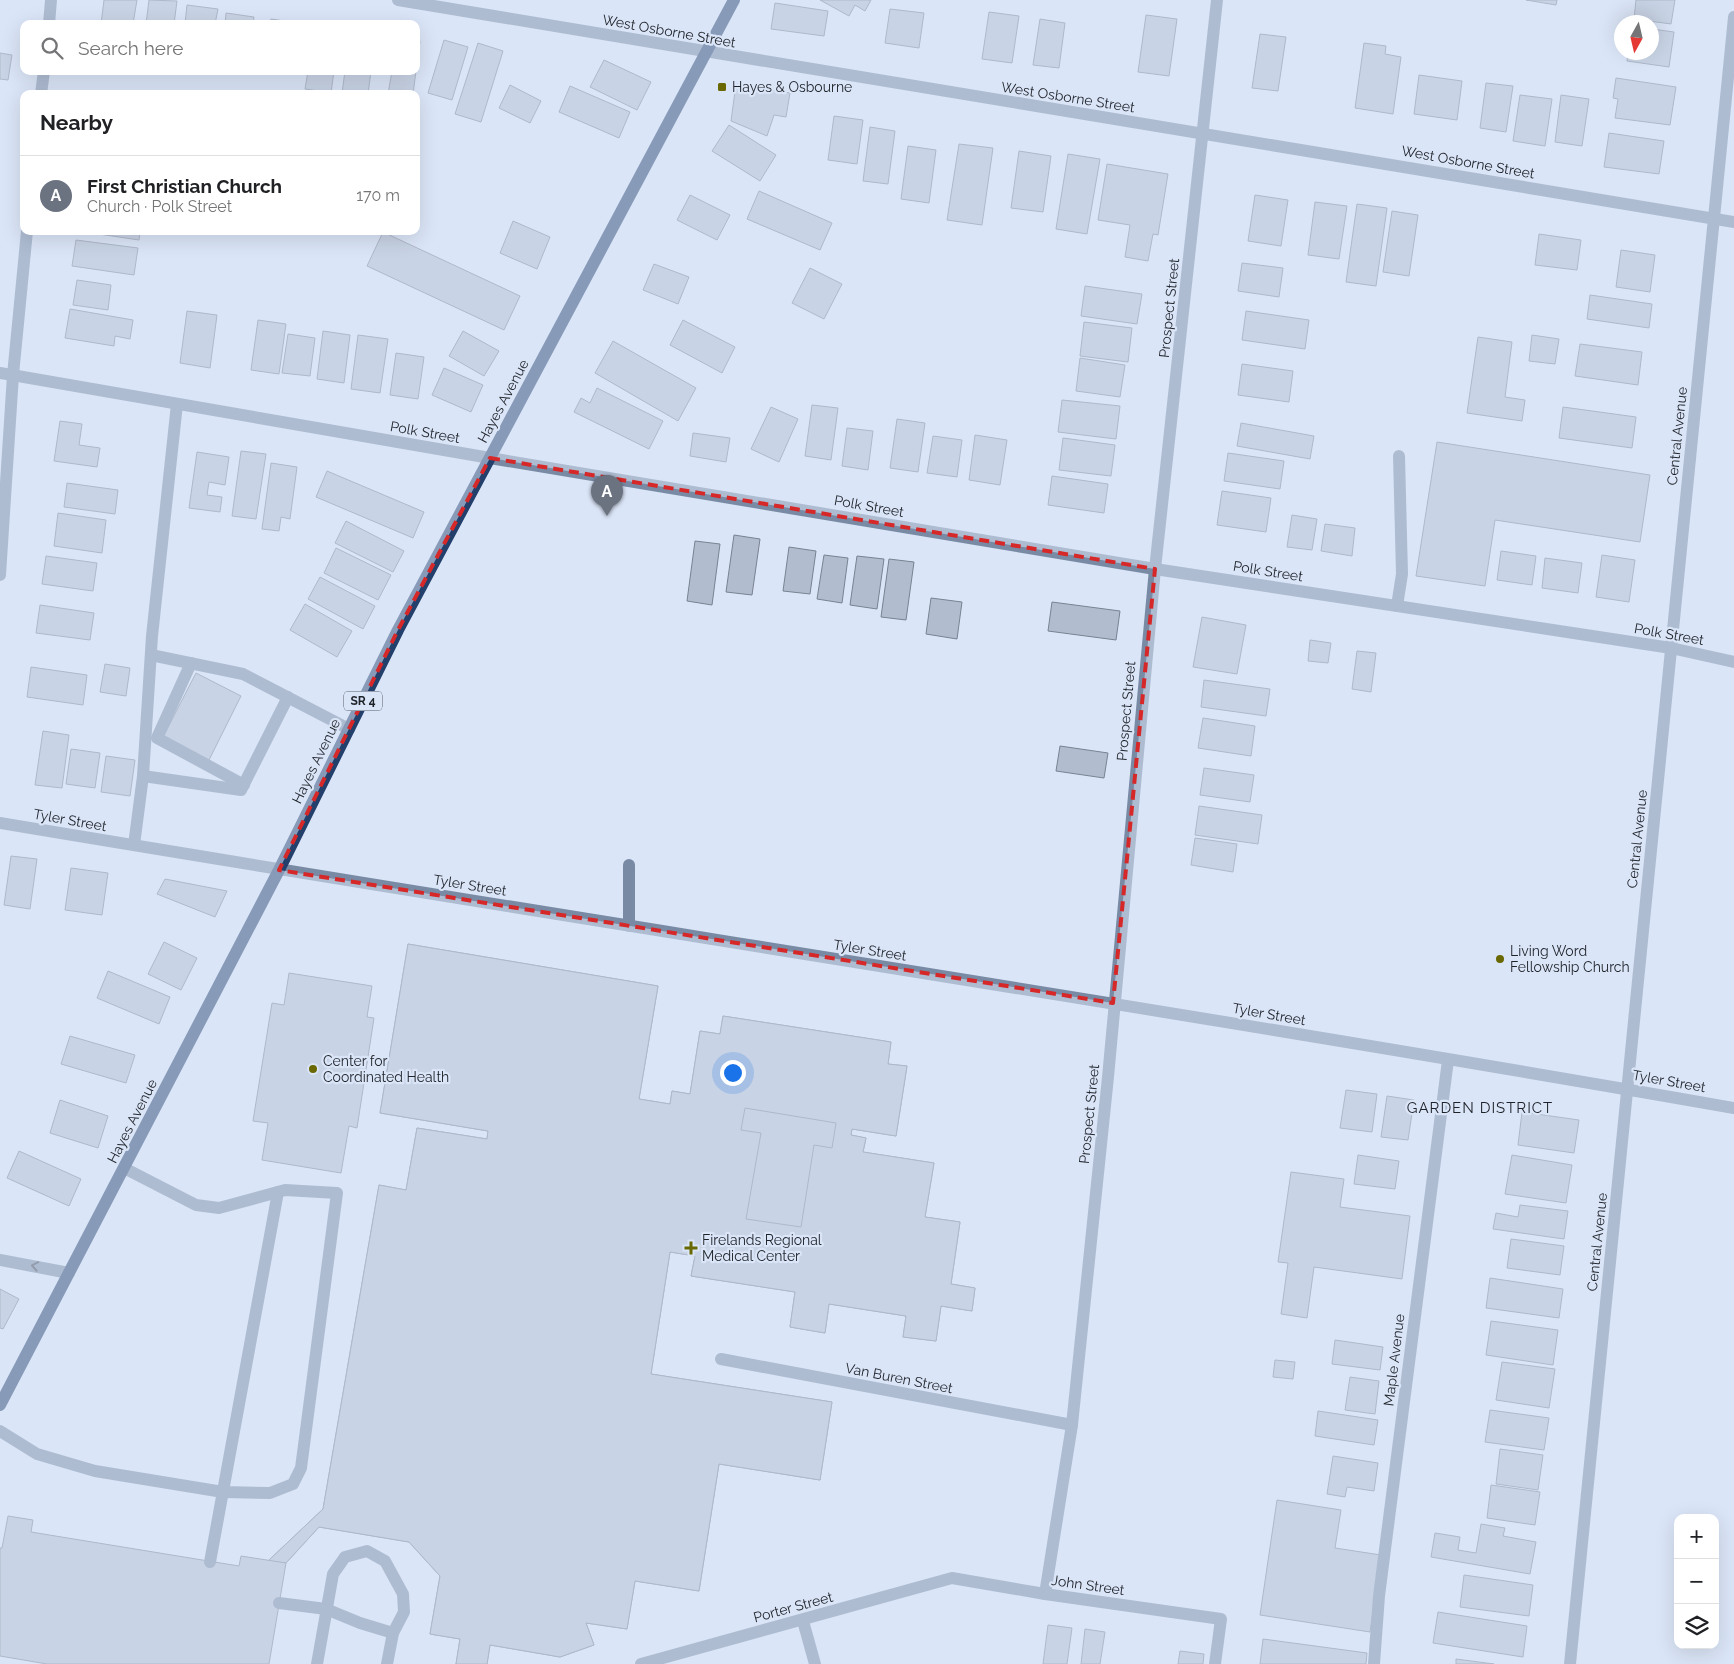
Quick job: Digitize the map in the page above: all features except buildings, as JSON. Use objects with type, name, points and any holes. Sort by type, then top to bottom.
[{"type":"main road","name":"Hayes Avenue","points":[[0,1405],[279,870],[398,630],[734,0]]},
{"type":"street","points":[[49,20],[51,0]]},
{"type":"street","name":"West Osborne Street","points":[[398,0],[706,53],[1734,222]]},
{"type":"street","name":"Prospect Street","points":[[1045,1594],[1072,1424],[1108,1077],[1113,1003],[1155,569],[1204,134],[1217,0]]},
{"type":"street","name":"Central Avenue","points":[[1570,1664],[1734,17]]},
{"type":"street","points":[[42,90],[44,75]]},
{"type":"street","points":[[0,575],[6,374],[27,235]]},
{"type":"street","name":"Polk Street","points":[[6,374],[490,458],[1155,569],[1671,648],[1734,662]]},
{"type":"street","points":[[134,846],[143,776],[151,739],[150,655],[178,404]]},
{"type":"street","points":[[1397,606],[1402,574],[1399,456]]},
{"type":"street","points":[[150,655],[243,674],[349,729]]},
{"type":"street","points":[[151,739],[192,663]]},
{"type":"street","points":[[143,776],[241,790],[288,697]]},
{"type":"street","points":[[151,739],[244,785]]},
{"type":"street","name":"Tyler Street","points":[[0,823],[279,870],[1113,1003],[1734,1108]]},
{"type":"street","points":[[629,865],[630,926]]},
{"type":"street","name":"Maple Avenue","points":[[1374,1664],[1379,1596],[1448,1060]]},
{"type":"street","points":[[0,1431],[37,1454],[66,1464],[95,1471],[223,1492],[270,1493],[293,1484],[301,1468],[337,1193],[302,1190],[278,1192],[220,1208],[196,1205],[124,1168]]},
{"type":"street","points":[[210,1562],[278,1192]]},
{"type":"street","points":[[0,1260],[69,1273]]},
{"type":"street","name":"Van Buren Street","points":[[721,1358],[1072,1424]]},
{"type":"street","points":[[317,1664],[333,1574],[345,1557],[367,1551],[386,1562],[403,1594],[404,1612],[393,1632],[387,1664]]},
{"type":"street","name":"John Street","points":[[952,1578],[1045,1594],[1221,1619],[1215,1664]]},
{"type":"street","name":"Porter Street","points":[[641,1664],[952,1578]]},
{"type":"street","points":[[280,1602],[326,1609],[360,1623],[393,1632]]},
{"type":"street","points":[[803,1620],[815,1664]]},
{"type":"highlighted area","points":[[490,458],[1155,569],[1113,1003],[279,870],[398,630]]},
{"type":"place","name":"Hayes & Osbourne","points":[[722,87]]},
{"type":"place","name":"First Christian Church","points":[[607,516]]},
{"type":"place","name":"Living Word Fellowship Church","points":[[1500,959]]},
{"type":"place","name":"Center for Coordinated Health","points":[[313,1069]]},
{"type":"place","name":"Firelands Regional Medical Center","points":[[691,1248]]},
{"type":"district","name":"GARDEN DISTRICT","points":[[1480,1108]]}]
